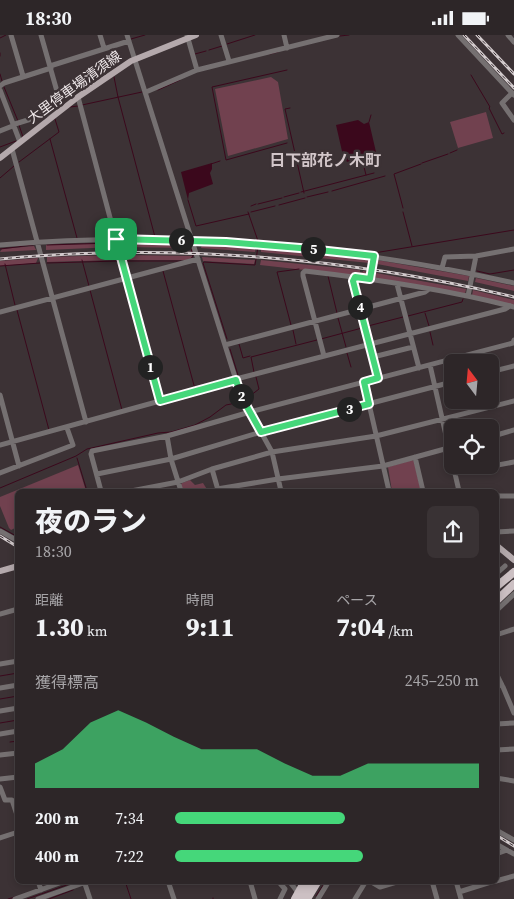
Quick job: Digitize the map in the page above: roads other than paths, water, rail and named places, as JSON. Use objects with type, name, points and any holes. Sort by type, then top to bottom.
[{"type":"highway","points":[[499,584],[514,571]]},
{"type":"highway","points":[[501,600],[514,580]]},
{"type":"highway","points":[[501,600],[514,584]]},
{"type":"highway","points":[[295,899],[303,884]]},
{"type":"highway","points":[[304,899],[312,884]]},
{"type":"highway","points":[[304,899],[316,884]]},
{"type":"main road","name":"大里停車場清須線","points":[[0,159],[78,97],[136,59],[196,35]]},
{"type":"main road","points":[[499,548],[514,560]]},
{"type":"main road","points":[[0,571],[15,567]]},
{"type":"street","points":[[11,35],[23,76]]},
{"type":"street","points":[[0,131],[62,109],[41,35]]},
{"type":"street","points":[[100,35],[104,48]]},
{"type":"street","points":[[128,35],[241,396],[272,452],[280,489]]},
{"type":"street","points":[[221,35],[229,61]]},
{"type":"street","points":[[284,35],[287,48]]},
{"type":"street","points":[[146,92],[197,70],[337,35]]},
{"type":"street","points":[[458,35],[513,94],[502,103],[514,120]]},
{"type":"street","points":[[508,35],[514,42]]},
{"type":"street","points":[[187,37],[197,70]]},
{"type":"street","points":[[0,86],[23,76],[129,41]]},
{"type":"street","points":[[0,90],[20,142]]},
{"type":"street","points":[[78,97],[160,401]]},
{"type":"street","points":[[12,149],[86,422]]},
{"type":"street","points":[[0,245],[116,239],[192,240],[284,246],[374,256],[472,273],[514,283]]},
{"type":"street","points":[[442,268],[445,257],[476,256],[514,249]]},
{"type":"street","points":[[370,279],[374,256]]},
{"type":"street","points":[[468,296],[476,256]]},
{"type":"street","points":[[0,312],[198,259]]},
{"type":"street","points":[[324,356],[303,273],[305,271],[370,279],[468,296],[512,306]]},
{"type":"street","points":[[355,277],[353,281],[378,378]]},
{"type":"street","points":[[397,284],[419,368]]},
{"type":"street","points":[[225,345],[425,293],[429,289]]},
{"type":"street","points":[[0,445],[236,379],[512,306]]},
{"type":"street","points":[[100,489],[91,454],[92,451],[166,436],[513,343],[514,340]]},
{"type":"street","points":[[373,357],[413,347]]},
{"type":"street","points":[[430,365],[444,425]]},
{"type":"street","points":[[499,370],[514,366]]},
{"type":"street","points":[[364,382],[389,489]]},
{"type":"street","points":[[96,474],[171,459],[261,432],[444,384]]},
{"type":"street","points":[[0,395],[19,466]]},
{"type":"street","points":[[141,489],[178,482],[212,469],[272,452],[376,436],[514,401]]},
{"type":"street","points":[[0,473],[72,445],[67,427]]},
{"type":"street","points":[[499,434],[514,430]]},
{"type":"street","points":[[166,436],[180,489]]},
{"type":"street","points":[[223,489],[278,479],[383,466],[444,449]]},
{"type":"street","points":[[415,457],[423,489]]},
{"type":"street","points":[[499,465],[514,462]]},
{"type":"street","points":[[212,469],[218,489]]},
{"type":"street","points":[[455,474],[459,489]]},
{"type":"street","points":[[499,496],[514,495]]},
{"type":"street","points":[[0,531],[15,539]]},
{"type":"street","points":[[499,532],[514,531]]},
{"type":"street","points":[[499,572],[505,567]]},
{"type":"street","points":[[501,600],[514,603]]},
{"type":"street","points":[[0,614],[15,610]]},
{"type":"street","points":[[499,634],[514,629]]},
{"type":"street","points":[[0,664],[15,662]]},
{"type":"street","points":[[499,679],[512,702],[514,713]]},
{"type":"street","points":[[499,683],[503,687]]},
{"type":"street","points":[[499,685],[503,687]]},
{"type":"street","points":[[0,688],[15,686]]},
{"type":"street","points":[[0,711],[15,708]]},
{"type":"street","points":[[499,724],[514,723]]},
{"type":"street","points":[[0,734],[15,732]]},
{"type":"street","points":[[499,749],[514,749]]},
{"type":"street","points":[[0,755],[15,753]]},
{"type":"street","points":[[0,779],[15,777]]},
{"type":"street","points":[[499,778],[514,781]]},
{"type":"street","points":[[0,787],[5,800],[12,800],[15,809]]},
{"type":"street","points":[[499,832],[514,840]]},
{"type":"street","points":[[0,838],[15,833]]},
{"type":"street","points":[[499,846],[514,855]]},
{"type":"street","points":[[499,853],[507,851]]},
{"type":"street","points":[[499,880],[514,875]]},
{"type":"street","points":[[39,884],[41,890]]},
{"type":"street","points":[[15,899],[57,884]]},
{"type":"street","points":[[38,899],[80,884]]},
{"type":"street","points":[[86,884],[90,899]]},
{"type":"street","points":[[169,884],[174,899]]},
{"type":"street","points":[[251,884],[255,899]]},
{"type":"street","points":[[280,899],[285,889],[281,884]]},
{"type":"street","points":[[292,884],[304,899]]},
{"type":"street","points":[[318,899],[327,884]]},
{"type":"street","points":[[355,899],[364,884]]},
{"type":"street","points":[[375,884],[380,887],[390,884]]},
{"type":"street","points":[[433,884],[436,899]]},
{"type":"street","points":[[457,884],[461,899]]},
{"type":"street","points":[[459,891],[484,884]]},
{"type":"waterway","points":[[0,38],[6,35]]},
{"type":"waterway","points":[[131,39],[145,35]]},
{"type":"waterway","points":[[227,44],[255,35]]},
{"type":"waterway","points":[[340,36],[349,35]]},
{"type":"waterway","points":[[209,50],[222,46]]},
{"type":"waterway","points":[[195,54],[206,51]]},
{"type":"waterway","points":[[270,54],[278,52]]},
{"type":"waterway","points":[[287,70],[212,87],[226,160],[287,143]]},
{"type":"waterway","points":[[0,74],[2,81]]},
{"type":"waterway","points":[[471,75],[490,107],[502,134],[504,133]]},
{"type":"waterway","points":[[114,77],[118,97]]},
{"type":"waterway","points":[[158,90],[180,80]]},
{"type":"waterway","points":[[4,87],[18,121]]},
{"type":"waterway","points":[[82,105],[142,92]]},
{"type":"waterway","points":[[118,97],[155,237]]},
{"type":"waterway","points":[[70,107],[78,106]]},
{"type":"waterway","points":[[290,108],[285,109],[304,193]]},
{"type":"waterway","points":[[369,122],[371,115]]},
{"type":"waterway","points":[[19,162],[59,132],[55,119]]},
{"type":"waterway","points":[[19,125],[23,137]]},
{"type":"waterway","points":[[50,139],[77,238]]},
{"type":"waterway","points":[[0,147],[16,141]]},
{"type":"waterway","points":[[450,153],[457,150]]},
{"type":"waterway","points":[[422,163],[448,154]]},
{"type":"waterway","points":[[362,159],[366,175]]},
{"type":"waterway","points":[[211,164],[220,161]]},
{"type":"waterway","points":[[403,208],[394,174],[421,164]]},
{"type":"waterway","points":[[0,178],[14,166]]},
{"type":"waterway","points":[[301,192],[374,173]]},
{"type":"waterway","points":[[332,191],[385,176]]},
{"type":"waterway","points":[[307,197],[328,192]]},
{"type":"waterway","points":[[284,197],[299,193]]},
{"type":"waterway","points":[[258,204],[282,198]]},
{"type":"waterway","points":[[279,205],[305,198]]},
{"type":"waterway","points":[[188,200],[196,226],[249,214]]},
{"type":"waterway","points":[[251,206],[256,204]]},
{"type":"waterway","points":[[251,212],[275,206]]},
{"type":"waterway","points":[[248,212],[258,241]]},
{"type":"waterway","points":[[403,212],[412,246]]},
{"type":"waterway","points":[[374,253],[514,230]]},
{"type":"waterway","points":[[122,242],[172,243]]},
{"type":"waterway","points":[[47,245],[113,243]]},
{"type":"waterway","points":[[0,249],[33,245]]},
{"type":"waterway","points":[[190,245],[193,256],[191,259]]},
{"type":"waterway","points":[[227,339],[203,263],[255,265],[258,247]]},
{"type":"waterway","points":[[314,252],[340,255]]},
{"type":"waterway","points":[[82,260],[89,286]]},
{"type":"waterway","points":[[47,263],[118,261]]},
{"type":"waterway","points":[[124,261],[183,261]]},
{"type":"waterway","points":[[0,266],[40,263]]},
{"type":"waterway","points":[[5,264],[15,305]]},
{"type":"waterway","points":[[291,325],[277,272],[299,269]]},
{"type":"waterway","points":[[477,271],[490,274],[514,270]]},
{"type":"waterway","points":[[163,271],[195,389]]},
{"type":"waterway","points":[[328,276],[337,313]]},
{"type":"waterway","points":[[90,290],[122,410]]},
{"type":"waterway","points":[[408,316],[462,302],[463,299]]},
{"type":"waterway","points":[[17,310],[49,430]]},
{"type":"waterway","points":[[425,313],[429,326]]},
{"type":"waterway","points":[[368,326],[403,317]]},
{"type":"waterway","points":[[338,318],[346,347]]},
{"type":"waterway","points":[[321,339],[362,328]]},
{"type":"waterway","points":[[293,330],[296,344]]},
{"type":"waterway","points":[[430,332],[433,345]]},
{"type":"waterway","points":[[254,372],[251,357],[317,340]]},
{"type":"waterway","points":[[239,344],[243,358],[250,356]]},
{"type":"waterway","points":[[230,349],[238,375]]},
{"type":"waterway","points":[[347,353],[351,367]]},
{"type":"waterway","points":[[246,399],[259,389],[256,377]]},
{"type":"waterway","points":[[0,488],[76,456],[87,449],[158,433],[171,432],[195,425],[226,405],[241,402]]},
{"type":"waterway","points":[[77,458],[86,489]]},
{"type":"waterway","points":[[0,527],[15,535]]},
{"type":"waterway","points":[[0,676],[15,674]]},
{"type":"waterway","points":[[0,699],[15,696]]},
{"type":"waterway","points":[[0,723],[15,720]]},
{"type":"waterway","points":[[10,742],[15,741]]},
{"type":"waterway","points":[[27,899],[70,884]]},
{"type":"waterway","points":[[126,884],[131,899]]},
{"type":"waterway","points":[[316,896],[324,884]]},
{"type":"waterway","points":[[49,899],[73,890]]},
{"type":"waterway","points":[[8,899],[15,897]]},
{"type":"railway","points":[[464,35],[514,88]]},
{"type":"railway","points":[[477,35],[514,74]]},
{"type":"railway","points":[[0,259],[64,254],[129,253],[194,253],[258,257],[323,263],[387,272],[451,283],[514,297]]},
{"type":"railway","points":[[0,536],[15,545]]},
{"type":"railway","points":[[499,837],[514,846]]},
{"type":"district","name":"日下部花ノ木町","points":[[325,160]]}]
